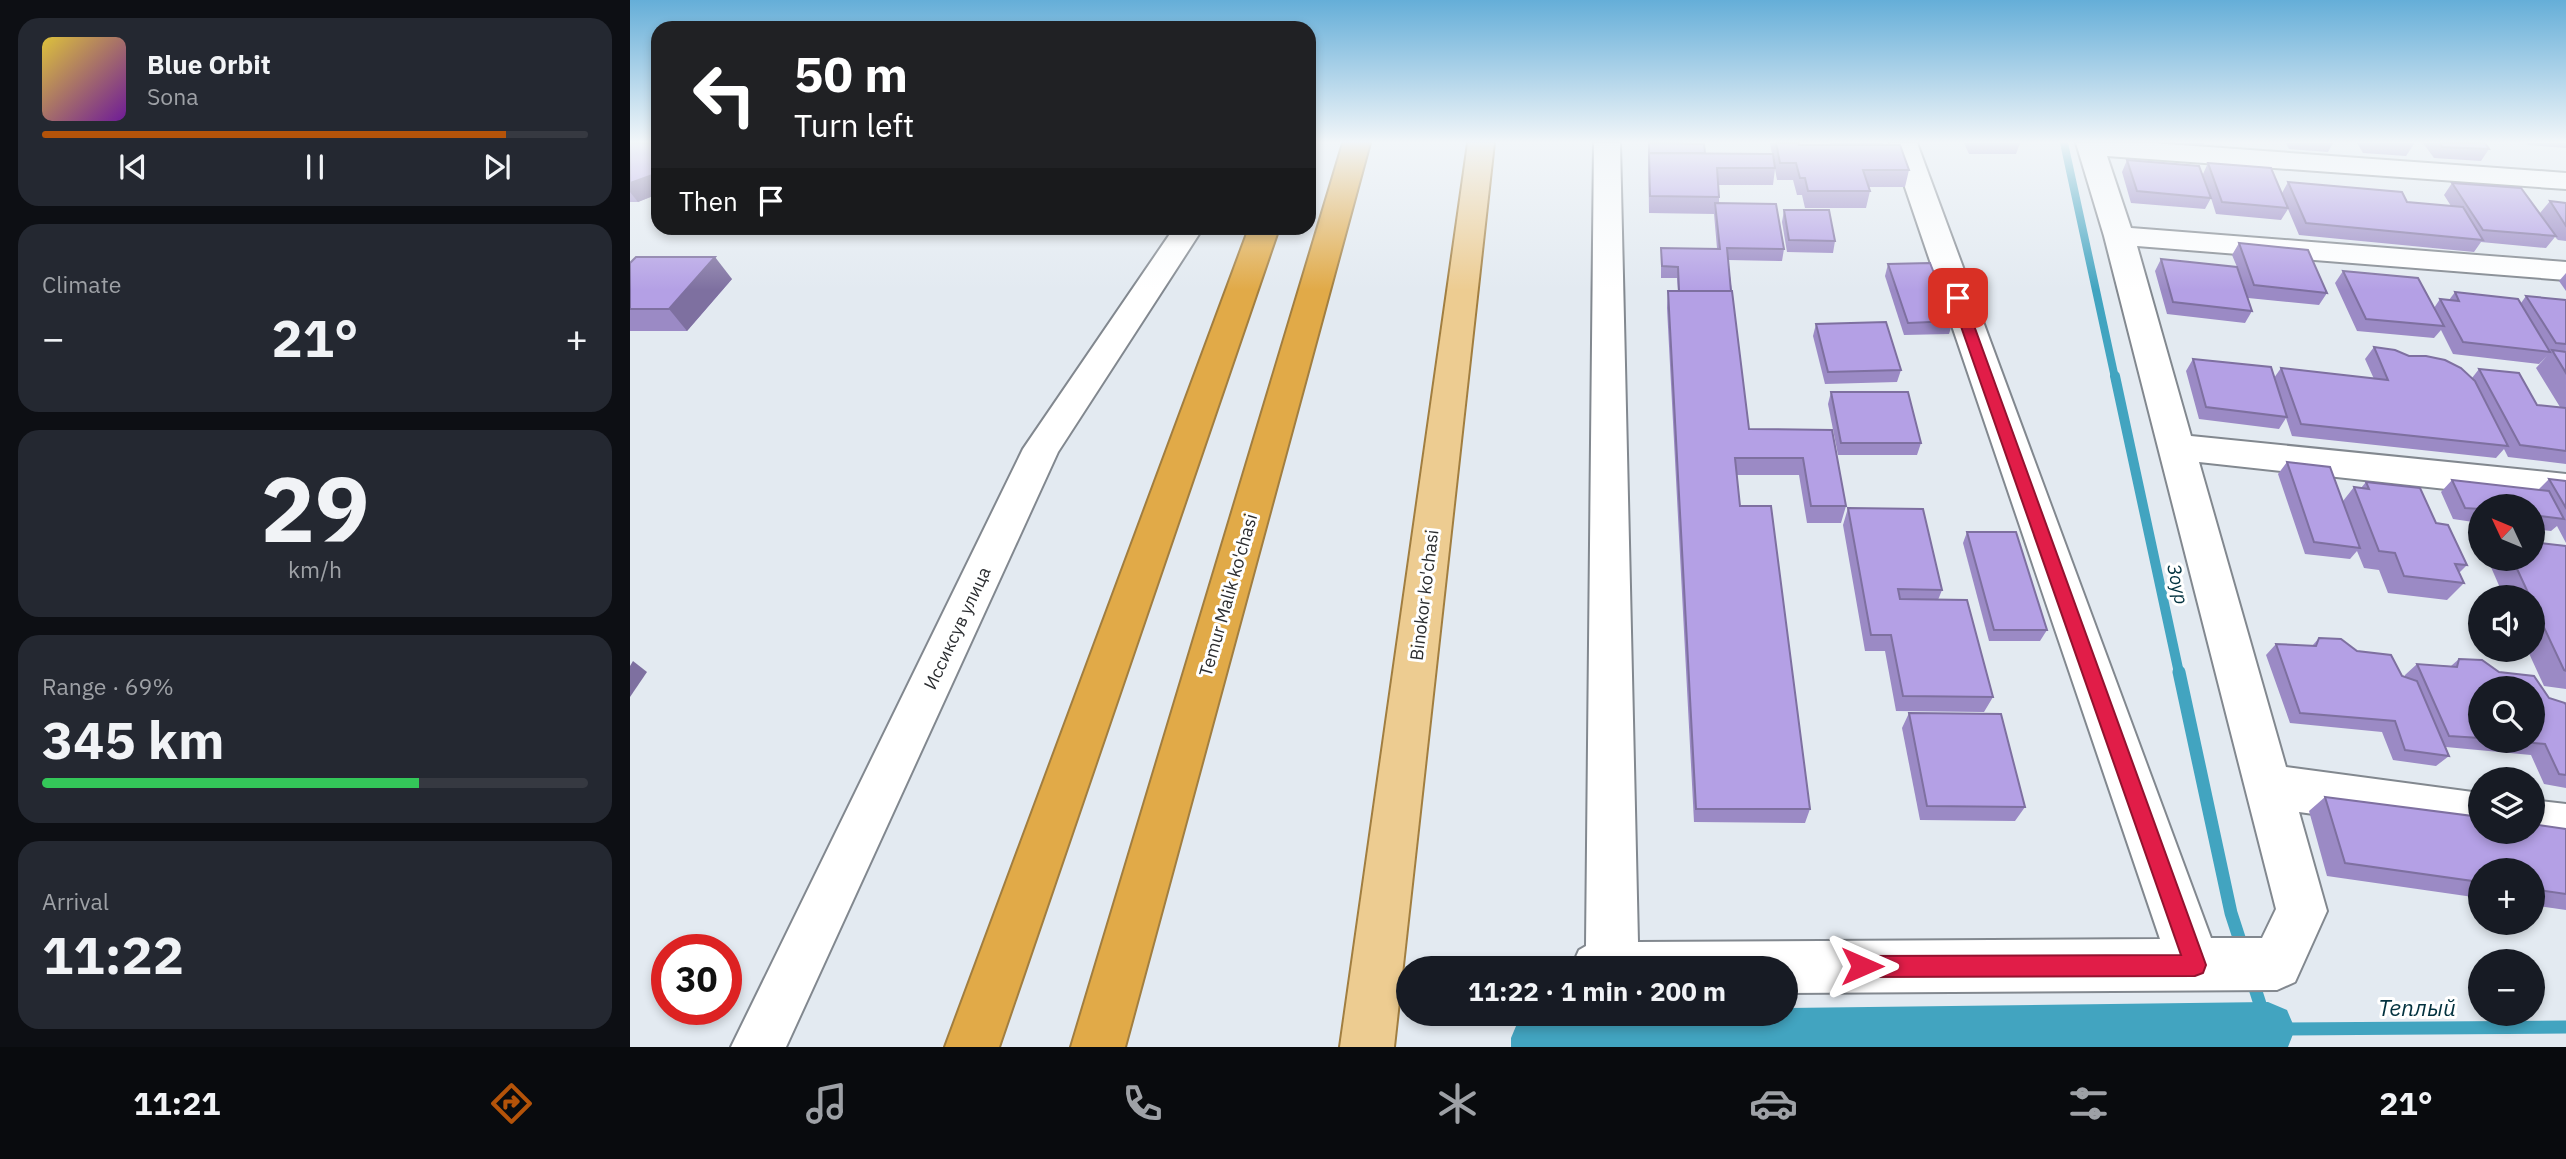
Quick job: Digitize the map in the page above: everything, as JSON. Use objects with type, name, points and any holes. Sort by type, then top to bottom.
[{"type":"highway","name":"Temur Malik ko'chasi","points":[[1098,1047],[1343,192]]},
{"type":"highway","points":[[972,1047],[1262,235]]},
{"type":"main road","name":"Binokor ko'chasi","points":[[1367,1047],[1393,976],[1476,192]]},
{"type":"street","points":[[1607,192],[1612,956]]},
{"type":"street","points":[[1920,192],[2195,965]]},
{"type":"street","points":[[1798,966],[2277,964],[2302,911],[2119,236],[2104,192]]},
{"type":"street","name":"Иссиксув улица","points":[[758,1047],[1041,449],[1183,235]]},
{"type":"street","points":[[2119,236],[2566,271]]},
{"type":"street","points":[[2176,447],[2566,488]]},
{"type":"street","points":[[2270,786],[2468,814]]},
{"type":"street","points":[[2545,825],[2566,827]]},
{"type":"building","points":[[1650,192],[1719,192],[1719,197],[1650,196]]},
{"type":"building","points":[[2146,192],[2209,192],[2211,198]]},
{"type":"building","points":[[2218,192],[2281,192],[2288,208],[2222,202]]},
{"type":"building","points":[[2292,192],[2402,192],[2407,202],[2463,207],[2483,240],[2306,223]]},
{"type":"building","points":[[2458,192],[2524,192],[2556,236],[2483,230]]},
{"type":"building","points":[[2550,201],[2566,203],[2566,226]]},
{"type":"building","points":[[1715,203],[1776,204],[1784,249],[1727,248],[1731,291],[1679,291],[1678,267],[1662,266],[1661,248],[1720,249]]},
{"type":"building","points":[[1784,210],[1829,210],[1835,241],[1789,240]]},
{"type":"building","points":[[2239,243],[2308,250],[2327,293],[2254,285]]},
{"type":"building","points":[[636,257],[715,257],[669,309],[630,309],[630,263]]},
{"type":"building","points":[[2161,259],[2237,267],[2252,311],[2173,302]]},
{"type":"building","points":[[1930,263],[1953,321],[1908,323],[1888,264]]},
{"type":"building","points":[[2343,271],[2418,278],[2444,326],[2366,319]]},
{"type":"building","points":[[1668,291],[1732,291],[1749,429],[1832,430],[1846,506],[1811,506],[1803,458],[1735,458],[1740,506],[1771,506],[1810,809],[1696,809]]},
{"type":"building","points":[[2455,292],[2518,299],[2550,352],[2463,342],[2440,299],[2459,301]]},
{"type":"building","points":[[2526,296],[2566,300],[2566,344],[2556,343]]},
{"type":"building","points":[[1886,322],[1901,370],[1828,372],[1816,324]]},
{"type":"building","points":[[2374,347],[2395,350],[2409,356],[2445,360],[2461,368],[2475,381],[2508,446],[2301,424],[2281,368],[2388,380]]},
{"type":"building","points":[[2552,350],[2566,352],[2566,373]]},
{"type":"building","points":[[2193,359],[2271,367],[2287,417],[2206,407]]},
{"type":"building","points":[[2479,369],[2519,373],[2537,405],[2566,408],[2566,451],[2520,445]]},
{"type":"building","points":[[1831,392],[1908,392],[1921,443],[1841,443]]},
{"type":"building","points":[[2287,462],[2330,467],[2360,548],[2314,542]]},
{"type":"building","points":[[2549,479],[2566,481],[2566,508]]},
{"type":"building","points":[[2452,480],[2549,491],[2564,519],[2545,517],[2545,494],[2468,494],[2468,508],[2465,508]]},
{"type":"building","points":[[2366,482],[2420,488],[2436,523],[2448,525],[2467,565],[2455,564],[2464,583],[2404,576],[2395,553],[2379,551],[2354,487],[2369,489]]},
{"type":"building","points":[[1848,508],[1923,509],[1942,590],[1898,589],[1900,599],[1967,600],[1993,697],[1903,696],[1891,635],[1871,635]]},
{"type":"building","points":[[1967,532],[2016,532],[2047,630],[1994,630]]},
{"type":"building","points":[[2545,544],[2566,546],[2566,671],[2545,630],[2545,585],[2524,585],[2518,571],[2545,571]]},
{"type":"building","points":[[2319,638],[2341,639],[2357,651],[2391,655],[2402,676],[2417,681],[2449,756],[2405,750],[2395,721],[2300,713],[2276,644],[2316,646]]},
{"type":"building","points":[[2459,659],[2468,659],[2468,662],[2485,662],[2499,672],[2534,676],[2468,676],[2468,737],[2449,736],[2417,664],[2457,667]]},
{"type":"building","points":[[2545,692],[2549,698],[2566,705],[2566,775],[2559,774],[2545,744]]},
{"type":"building","points":[[1909,713],[2001,714],[2025,807],[1927,806]]},
{"type":"building","points":[[2325,797],[2468,815],[2468,844],[2545,844],[2545,826],[2566,829],[2566,894],[2545,891],[2545,858],[2468,858],[2468,880],[2345,863]]},
{"type":"waterway","name":"Зоур","points":[[2075,192],[2115,378]]},
{"type":"waterway","name":"Зоур","points":[[2115,376],[2179,673]]},
{"type":"waterway","name":"Зоур","points":[[2179,672],[2231,913],[2243,950]]},
{"type":"waterway","name":"Теплый","points":[[2252,979],[2268,1029],[2566,1027]]},
{"type":"waterway","points":[[1538,1047],[1538,1038],[2268,1029]]},
{"type":"route","points":[[1862,966],[2195,965],[1958,298]]}]
